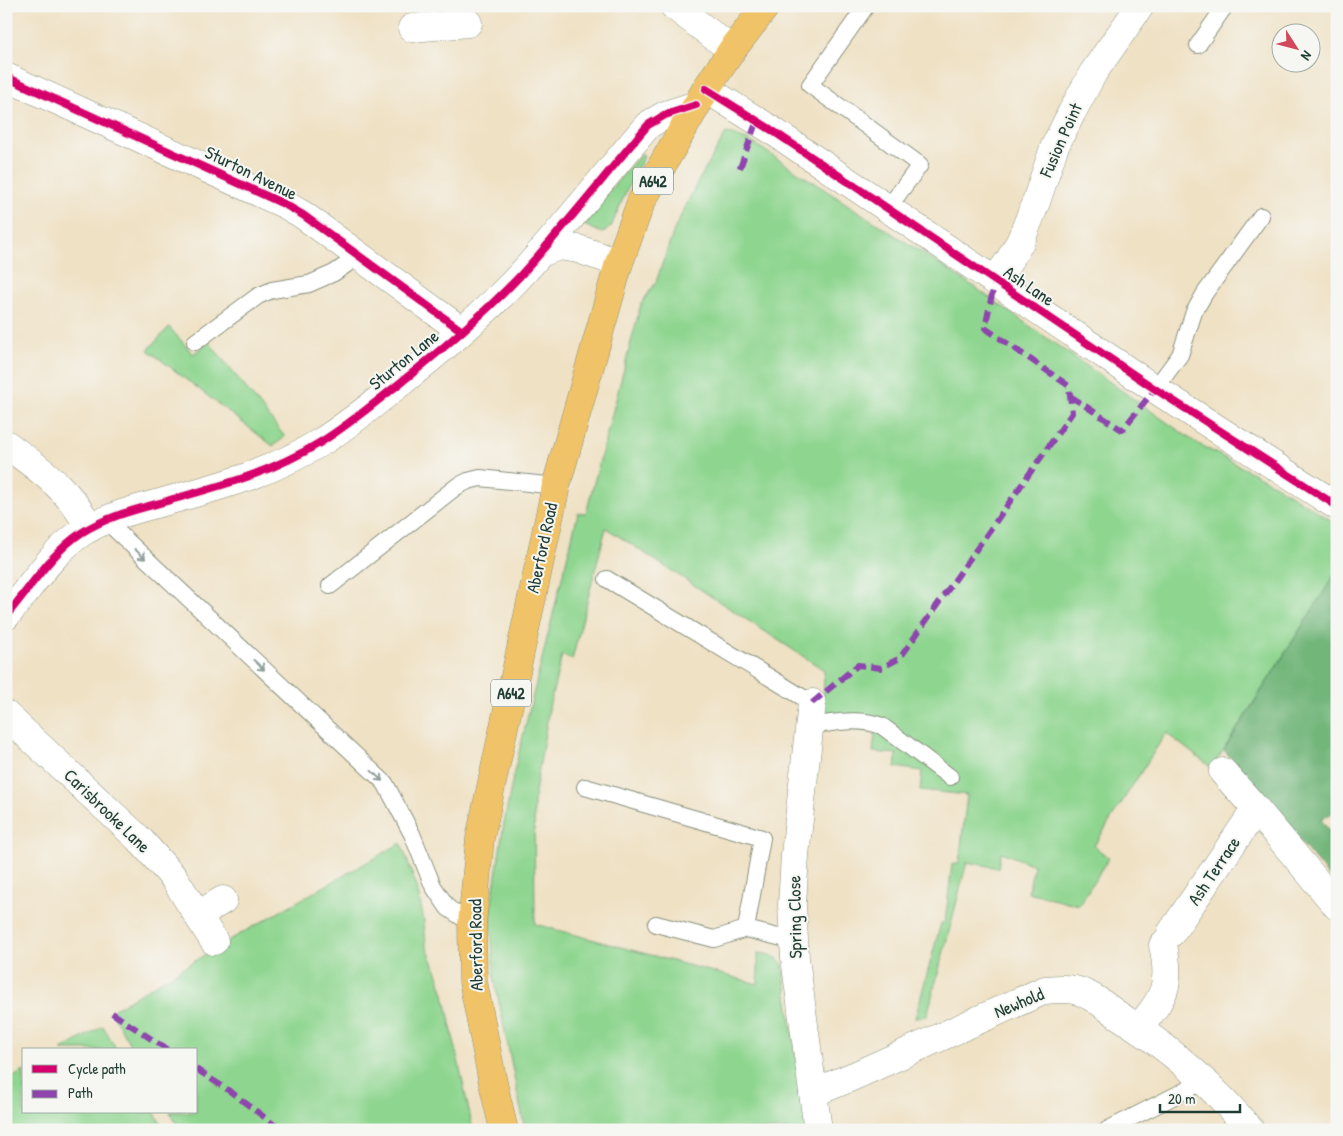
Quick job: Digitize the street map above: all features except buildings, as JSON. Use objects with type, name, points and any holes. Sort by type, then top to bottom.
[{"type":"main road","name":"Aberford Road","points":[[504,1130],[473,981],[472,924],[480,838],[556,486],[619,263],[641,202],[701,97],[732,50],[766,6]]},
{"type":"street","points":[[674,6],[732,50]]},
{"type":"street","name":"Fusion Point","points":[[995,280],[1020,240],[1036,202],[1054,148],[1072,112],[1093,73],[1140,6]]},
{"type":"street","points":[[431,20],[468,23]]},
{"type":"street","name":"Sturton Avenue","points":[[6,77],[284,204],[462,331]]},
{"type":"street","name":"Ash Lane","points":[[701,97],[770,129],[1154,389],[1337,506]]},
{"type":"street","name":"Sturton Lane","points":[[6,616],[68,542],[98,524],[244,479],[273,468],[322,442],[363,413],[428,361],[493,303],[540,253],[648,125],[701,97]]},
{"type":"street","points":[[540,253],[559,246],[578,249],[619,263]]},
{"type":"street","points":[[6,444],[63,489],[98,524]]},
{"type":"street","name":"Spring Close","points":[[811,714],[795,855],[792,905],[795,958],[818,1130]]},
{"type":"street","name":"Carisbrooke Lane","points":[[6,715],[140,840],[174,878],[214,941]]},
{"type":"street","points":[[1223,772],[1337,906]]},
{"type":"street","name":"Ash Terrace","points":[[1139,1028],[1161,1000],[1168,967],[1167,939],[1256,809]]},
{"type":"street","points":[[198,915],[222,900]]},
{"type":"street","name":"Newhold","points":[[812,1093],[1045,990],[1061,988],[1077,990],[1092,997],[1139,1028],[1204,1080],[1250,1130]]},
{"type":"lane","points":[[866,6],[810,85],[920,165],[888,208]]},
{"type":"lane","points":[[1198,45],[1225,6]]},
{"type":"lane","points":[[1154,389],[1180,355],[1194,312],[1205,293],[1261,216]]},
{"type":"lane","points":[[195,342],[258,296],[272,290],[309,284],[334,273],[359,256]]},
{"type":"lane","points":[[330,586],[456,487],[468,481],[480,478],[556,486]]},
{"type":"lane","points":[[98,524],[385,783],[412,834],[433,886],[448,908],[472,924]]},
{"type":"lane","points":[[606,579],[811,714],[870,721],[882,726],[950,777]]},
{"type":"lane","points":[[585,787],[762,838],[746,929]]},
{"type":"lane","points":[[656,924],[714,938],[746,929],[794,940]]},
{"type":"lane","points":[[1107,1130],[1204,1080]]},
{"type":"green space","points":[[726,133],[750,141],[970,284],[1195,442],[1277,486],[1337,524],[1337,571],[1212,768],[1166,733],[1094,846],[1109,858],[1079,905],[1028,892],[1034,865],[1001,852],[998,868],[967,862],[927,1016],[915,1018],[941,923],[945,923],[952,864],[959,864],[967,795],[920,790],[922,771],[895,767],[897,754],[873,752],[875,732],[851,730],[823,717],[824,670],[606,528],[572,660],[562,655],[550,703],[534,799],[535,924],[758,984],[758,953],[778,959],[783,965],[806,1130],[525,1130],[494,978],[491,926],[492,901],[514,772],[578,513],[586,513],[641,304],[656,282],[674,230],[696,185]]},
{"type":"green space","points":[[642,153],[644,157],[631,180],[611,227],[602,233],[584,225],[582,222]]},
{"type":"green space","points":[[169,327],[193,354],[209,342],[285,437],[273,446],[148,350]]},
{"type":"green space","points":[[1337,571],[1337,810],[1321,820],[1337,840],[1337,886],[1224,750]]},
{"type":"green space","points":[[401,843],[417,887],[424,921],[426,945],[444,994],[473,1130],[180,1130],[171,1114],[198,1114],[198,1048],[132,1048],[111,1011],[233,938]]},
{"type":"green space","points":[[103,1026],[116,1048],[64,1048]]},
{"type":"green space","points":[[22,1072],[22,1114],[155,1114],[165,1130],[6,1130],[6,1081]]},
{"type":"marked path","points":[[740,168],[757,120]]},
{"type":"marked path","points":[[812,703],[858,665],[881,668],[900,658],[1072,413],[1069,386],[985,328],[995,280]]},
{"type":"marked path","points":[[1070,396],[1122,430],[1155,389]]},
{"type":"marked path","points":[[112,1013],[165,1048]]},
{"type":"marked path","points":[[198,1070],[231,1092],[281,1130]]},
{"type":"cycle path","points":[[6,77],[284,204],[303,215],[462,331]]},
{"type":"cycle path","points":[[706,89],[770,129],[1155,389],[1337,506]]},
{"type":"cycle path","points":[[6,616],[60,550],[91,527],[123,514],[265,470],[302,453],[350,423],[443,348],[505,292],[552,240],[648,125],[665,115],[696,105]]}]
